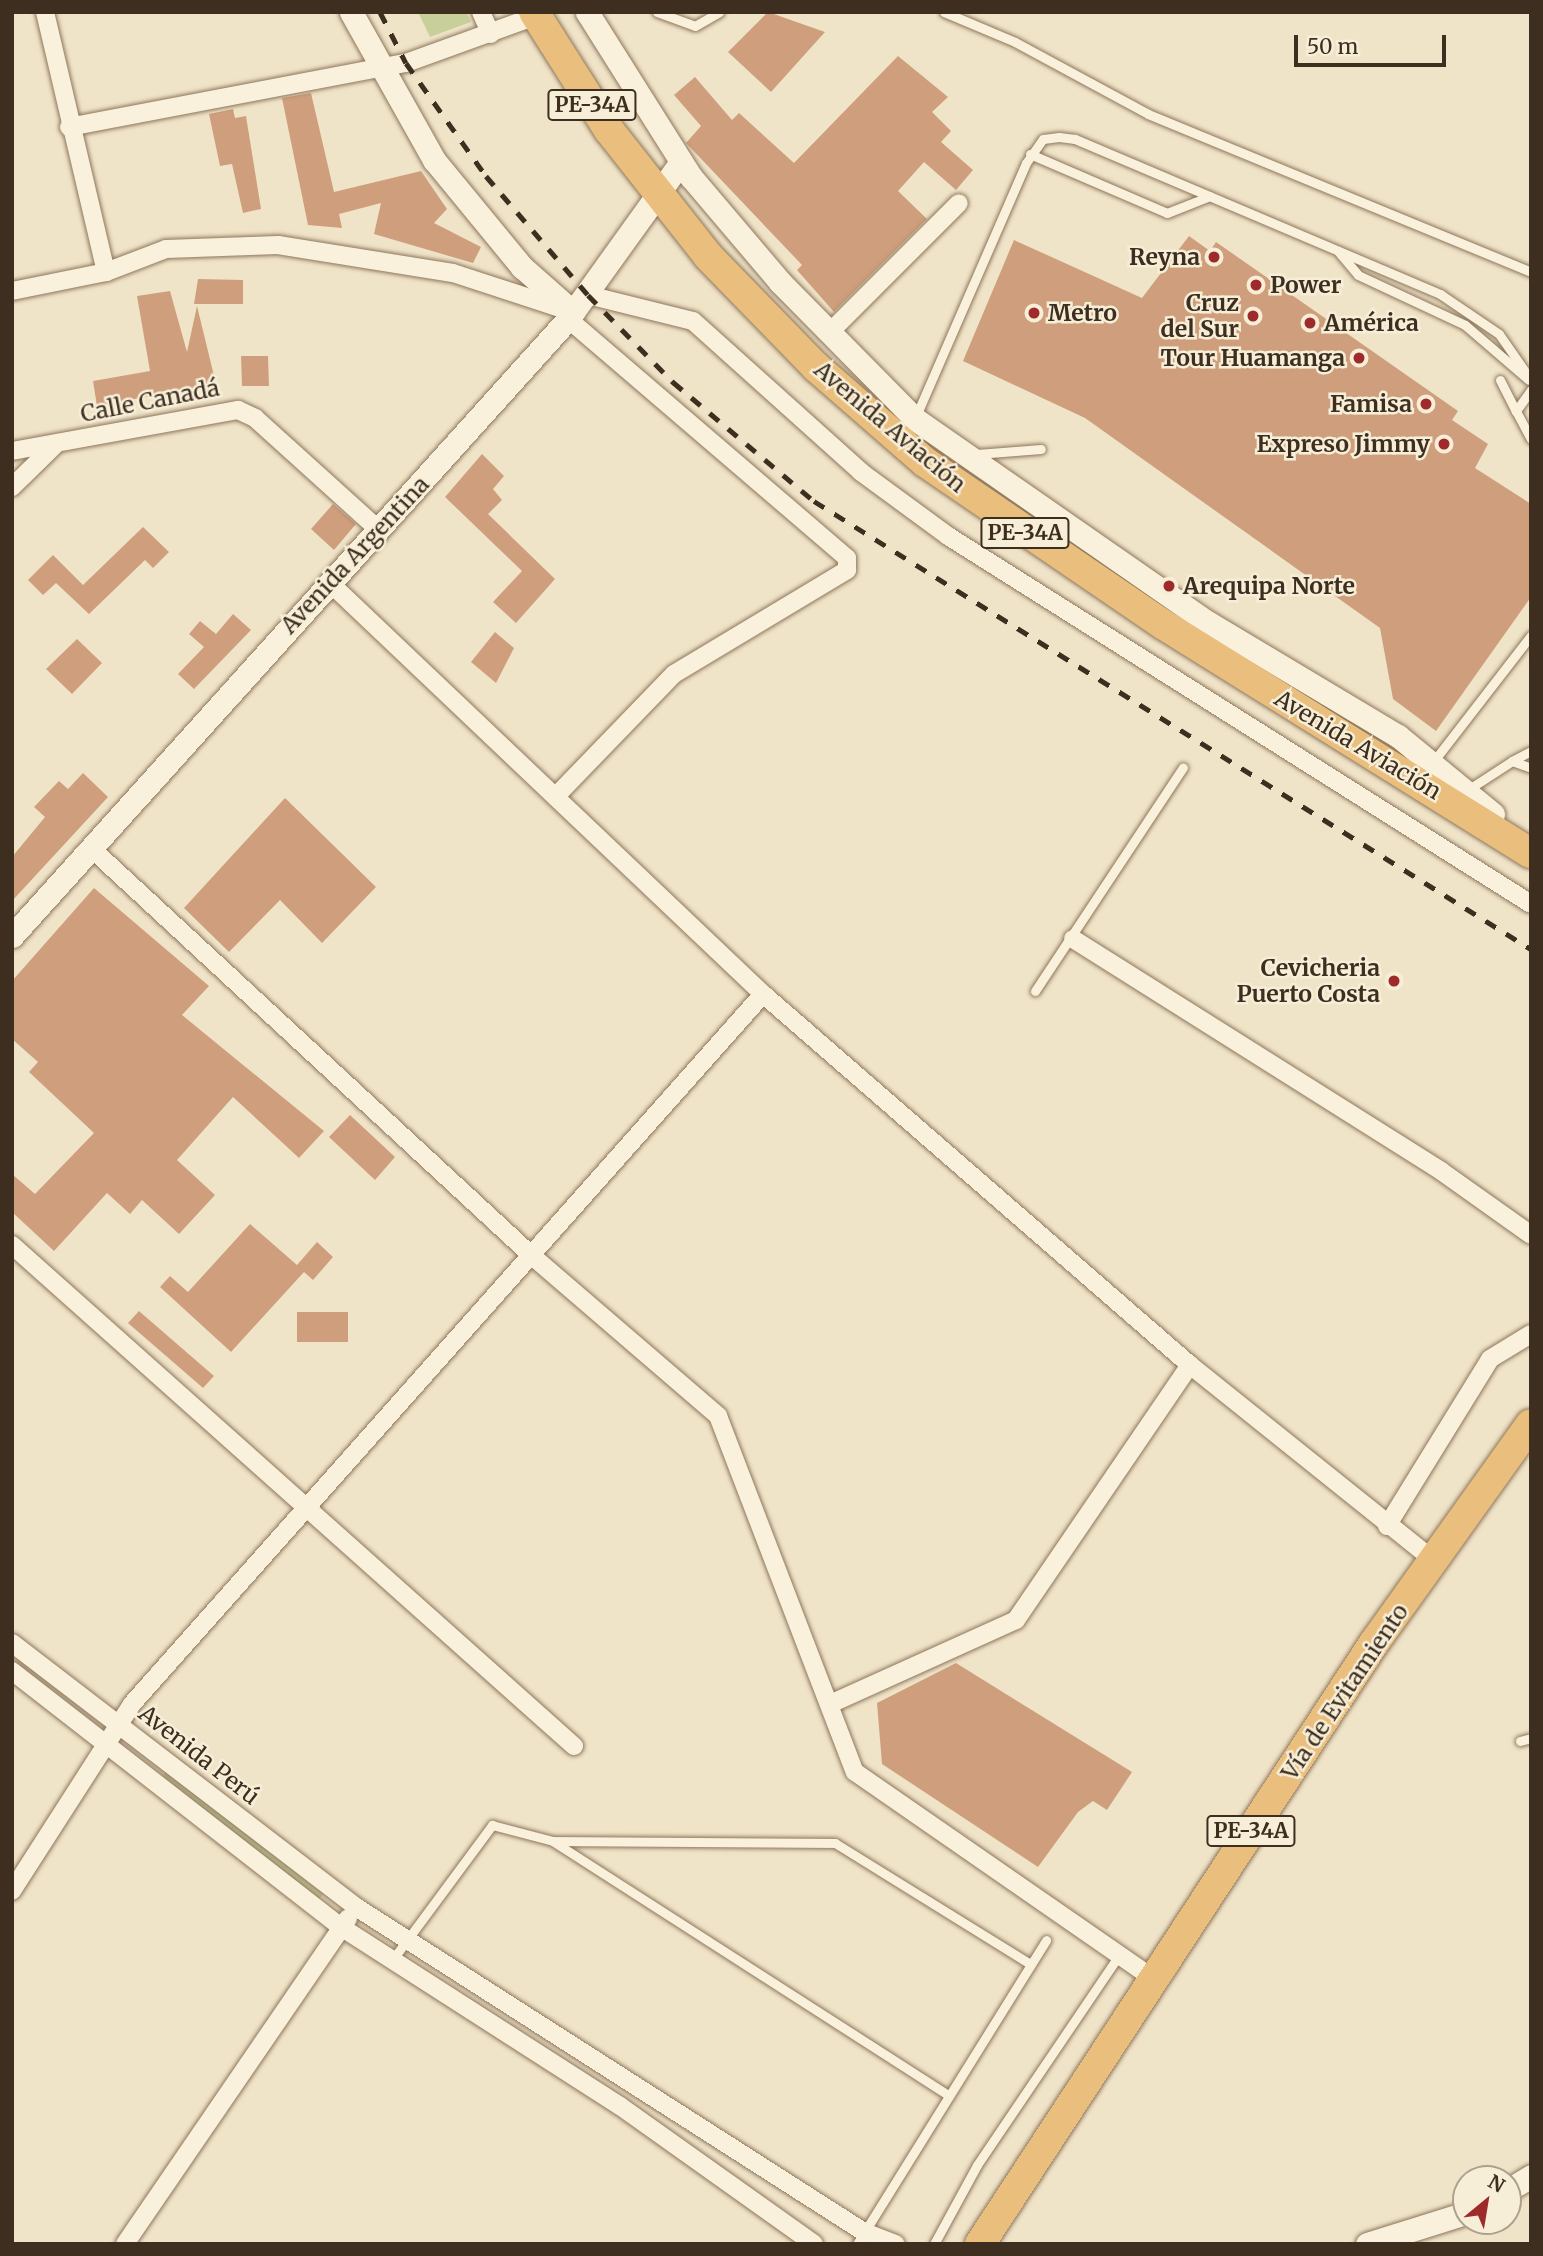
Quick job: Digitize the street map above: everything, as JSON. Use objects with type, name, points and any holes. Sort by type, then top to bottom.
[{"type":"highway","name":"Avenida Aviación","points":[[535,14],[656,192],[751,303],[1063,559],[1298,710],[1361,728],[1460,794],[1531,834]]},
{"type":"highway","name":"Avenida Aviación","points":[[1460,794],[1531,853]]},
{"type":"highway","name":"Vía de Evitamiento","points":[[981,2244],[1150,1976],[1374,1643],[1437,1563],[1531,1424]]},
{"type":"street","points":[[45,12],[69,127],[106,272]]},
{"type":"street","points":[[351,12],[377,64],[434,160],[522,267],[570,316],[847,558],[847,570],[674,674],[557,795]]},
{"type":"street","points":[[481,12],[491,34]]},
{"type":"street","points":[[587,12],[681,162],[830,332],[907,429],[959,452],[1361,728],[1433,762],[1460,794]]},
{"type":"street","points":[[69,127],[377,64],[407,63],[491,34],[535,14]]},
{"type":"street","name":"Avenida Argentina","points":[[12,936],[570,316],[588,295],[656,192],[681,162]]},
{"type":"street","points":[[830,332],[959,203]]},
{"type":"street","points":[[97,236],[115,251],[140,257]]},
{"type":"street","points":[[12,291],[106,272],[140,257],[224,246],[328,250],[453,273],[570,316]]},
{"type":"street","points":[[588,295],[693,321],[861,472],[948,536],[1531,904]]},
{"type":"street","name":"Calle Canadá","points":[[12,451],[238,410],[379,530]]},
{"type":"street","points":[[12,487],[55,445]]},
{"type":"street","points":[[329,582],[557,795],[763,994],[1190,1366],[1387,1526],[1437,1563]]},
{"type":"street","points":[[91,848],[531,1255],[718,1416],[830,1704],[863,1780],[1150,1976]]},
{"type":"street","points":[[1073,939],[1441,1171],[1531,1235]]},
{"type":"street","points":[[12,1891],[121,1726],[132,1704],[303,1506],[763,994]]},
{"type":"street","points":[[12,1245],[574,1746]]},
{"type":"street","points":[[1387,1526],[1490,1359],[1531,1334]]},
{"type":"street","points":[[830,1704],[1016,1620],[1190,1366]]},
{"type":"street","name":"Avenida Perú","points":[[12,1643],[356,1907],[861,2238],[896,2244]]},
{"type":"street","name":"Avenida Perú","points":[[12,1671],[341,1927],[620,2106],[814,2244]]},
{"type":"street","points":[[125,2244],[356,1907]]},
{"type":"street","points":[[1367,2244],[1452,2217]]},
{"type":"lane","points":[[657,12],[695,26],[719,12]]},
{"type":"lane","points":[[943,12],[1015,42],[1148,114],[1531,272]]},
{"type":"lane","points":[[907,429],[1030,154],[1043,139],[1075,139],[1337,250],[1473,312],[1513,349],[1531,381]]},
{"type":"lane","points":[[1030,154],[1167,213],[1210,196]]},
{"type":"lane","points":[[1337,250],[1358,275],[1465,325],[1531,381]]},
{"type":"lane","points":[[1500,380],[1531,439]]},
{"type":"lane","points":[[1516,411],[1531,390]]},
{"type":"lane","points":[[959,452],[1041,449]]},
{"type":"lane","points":[[1433,762],[1531,635]]},
{"type":"lane","points":[[1460,794],[1531,751]]},
{"type":"lane","points":[[1512,761],[1531,768]]},
{"type":"lane","points":[[1035,991],[1073,939],[1183,767]]},
{"type":"lane","points":[[1520,1741],[1531,1738]]},
{"type":"lane","points":[[393,1959],[492,1825],[553,1841],[835,1843],[1030,1964]]},
{"type":"lane","points":[[553,1841],[948,2095]]},
{"type":"lane","points":[[861,2238],[1046,1940]]},
{"type":"lane","points":[[934,2244],[977,2165],[1120,1954]]},
{"type":"green space","points":[[418,12],[466,12],[471,22],[430,37]]},
{"type":"green space","points":[[166,1771],[323,1894],[319,1900],[163,1776]]},
{"type":"building","points":[[768,12],[825,32],[771,92],[728,52]]},
{"type":"building","points":[[898,56],[948,97],[932,112],[951,131],[941,142],[973,170],[956,190],[924,162],[898,191],[927,219],[834,312],[797,270],[802,265],[686,143],[701,126],[674,95],[695,77],[732,120],[739,113],[794,163]]},
{"type":"building","points":[[311,93],[334,192],[421,171],[447,209],[434,223],[481,247],[473,263],[374,234],[381,203],[339,214],[342,228],[308,225],[282,98]]},
{"type":"building","points":[[233,109],[235,118],[246,116],[261,209],[243,213],[232,164],[220,166],[209,114]]},
{"type":"building","points":[[1189,236],[1210,251],[1216,242],[1458,411],[1452,420],[1488,444],[1475,468],[1531,504],[1531,597],[1436,731],[1393,699],[1380,628],[1085,418],[963,361],[1014,240],[1142,298]]},
{"type":"building","points":[[198,279],[243,280],[243,304],[194,304]]},
{"type":"building","points":[[170,291],[187,352],[197,306],[216,384],[97,406],[93,381],[150,371],[137,296]]},
{"type":"building","points":[[241,356],[268,356],[269,386],[242,386]]},
{"type":"building","points":[[482,454],[504,476],[493,489],[502,500],[488,514],[555,579],[516,623],[493,602],[522,571],[445,497]]},
{"type":"building","points":[[333,504],[356,524],[334,550],[311,529]]},
{"type":"building","points":[[143,527],[169,552],[153,568],[145,560],[89,614],[56,583],[43,595],[28,580],[53,555],[83,585]]},
{"type":"building","points":[[233,614],[251,630],[194,689],[178,674],[204,647],[189,634],[200,621],[216,634]]},
{"type":"building","points":[[495,632],[514,648],[496,683],[471,662]]},
{"type":"building","points":[[77,639],[102,663],[72,694],[46,669]]},
{"type":"building","points":[[83,773],[108,797],[12,901],[12,857],[45,817],[34,807],[59,781],[68,789]]},
{"type":"building","points":[[285,798],[376,887],[322,943],[280,900],[229,952],[184,908]]},
{"type":"building","points":[[94,888],[209,986],[182,1015],[324,1131],[299,1158],[233,1097],[177,1160],[215,1195],[179,1234],[142,1200],[130,1214],[107,1193],[54,1251],[12,1212],[12,1174],[35,1194],[94,1133],[29,1072],[38,1062],[12,1039],[12,981]]},
{"type":"building","points":[[350,1115],[395,1157],[375,1180],[329,1137]]},
{"type":"building","points":[[250,1224],[297,1265],[317,1242],[333,1257],[313,1280],[304,1272],[231,1352],[160,1287],[170,1276],[188,1292]]},
{"type":"building","points":[[139,1311],[214,1376],[203,1388],[128,1323]]},
{"type":"building","points":[[297,1312],[348,1312],[348,1342],[297,1342]]},
{"type":"building","points":[[956,1663],[1132,1772],[1107,1810],[1093,1801],[1078,1812],[1038,1867],[882,1764],[877,1703]]},
{"type":"railway","points":[[380,12],[406,63],[486,176],[588,295],[673,382],[814,501],[1531,949]]},
{"type":"place","name":"Reyna","points":[[1214,257]]},
{"type":"place","name":"Power","points":[[1256,285]]},
{"type":"place","name":"Metro","points":[[1034,313]]},
{"type":"place","name":"Cruz del Sur","points":[[1253,316]]},
{"type":"place","name":"América","points":[[1310,323]]},
{"type":"place","name":"Tour Huamanga","points":[[1359,358]]},
{"type":"place","name":"Famisa","points":[[1426,404]]},
{"type":"place","name":"Expreso Jimmy","points":[[1444,444]]},
{"type":"place","name":"Arequipa Norte","points":[[1169,586]]},
{"type":"place","name":"Cevicheria Puerto Costa","points":[[1394,981]]}]
